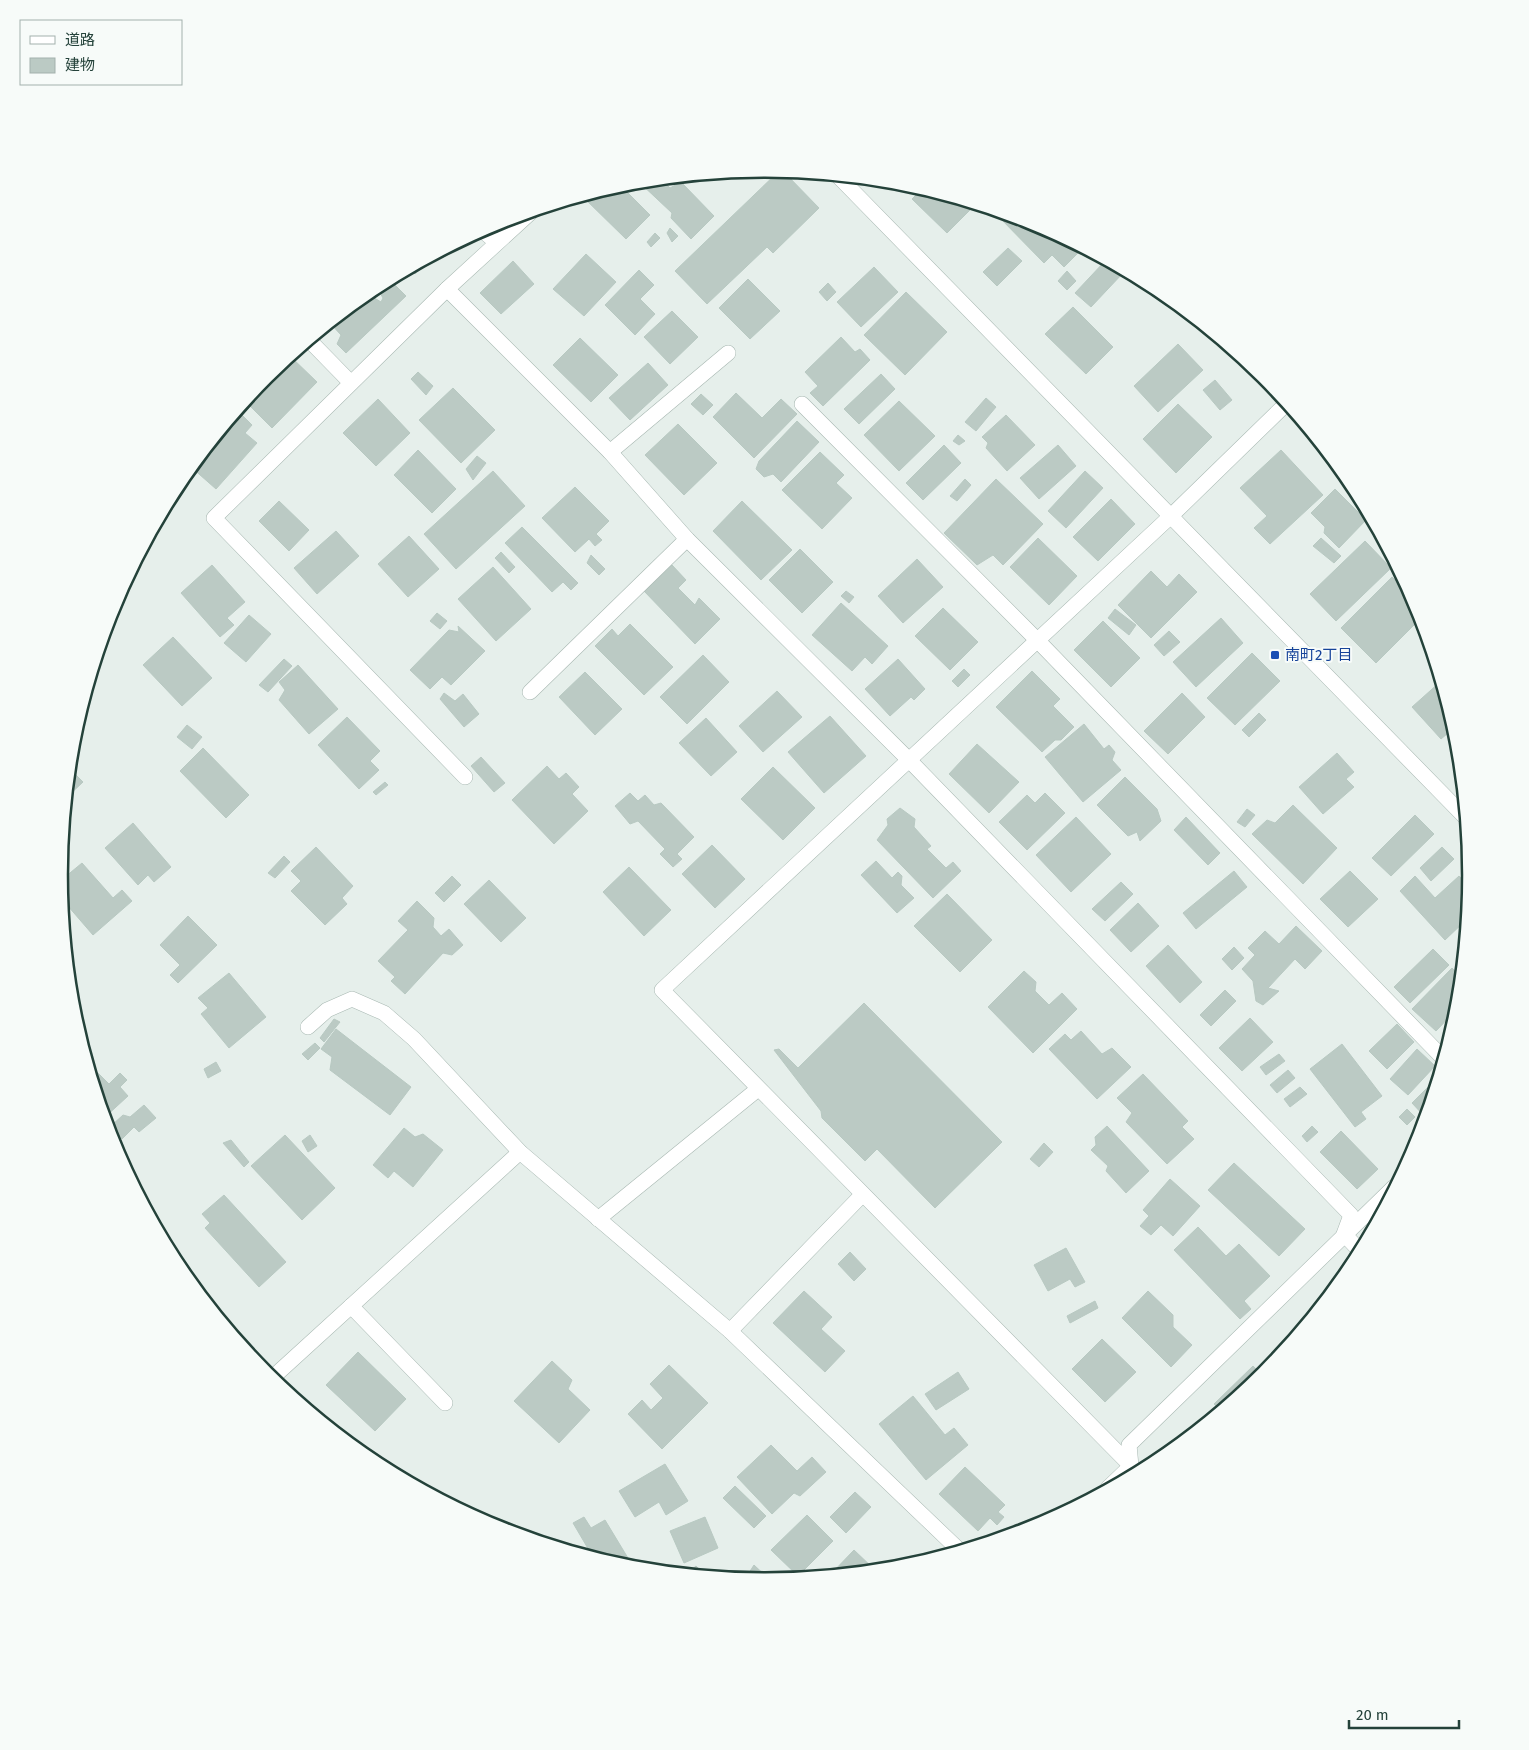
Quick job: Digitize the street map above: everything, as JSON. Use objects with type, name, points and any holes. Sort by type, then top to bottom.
[{"type":"street","points":[[845,183],[1172,515],[1458,810]]},
{"type":"street","points":[[465,778],[214,518],[447,289],[518,224]]},
{"type":"street","points":[[488,235],[496,242]]},
{"type":"street","points":[[447,289],[610,452],[687,539],[910,761],[1351,1215],[1344,1234]]},
{"type":"street","points":[[313,344],[351,383]]},
{"type":"street","points":[[610,452],[728,353]]},
{"type":"street","points":[[802,404],[1038,641],[1438,1053]]},
{"type":"street","points":[[1132,1467],[662,990],[1038,641],[1282,408]]},
{"type":"street","points":[[530,692],[687,539]]},
{"type":"street","points":[[308,1026],[327,1010],[352,999],[384,1013],[414,1038],[520,1152],[730,1331],[953,1546]]},
{"type":"street","points":[[598,1219],[758,1089]]},
{"type":"street","points":[[277,1373],[520,1152]]},
{"type":"street","points":[[730,1331],[862,1195]]},
{"type":"street","points":[[1133,1466],[1129,1445],[1382,1197]]},
{"type":"street","points":[[1344,1234],[1355,1245]]},
{"type":"street","points":[[350,1306],[445,1403]]},
{"type":"building","points":[[772,178],[790,179],[819,208],[773,253],[767,247],[707,304],[675,271]]},
{"type":"building","points":[[682,183],[714,216],[691,239],[671,218],[672,213],[646,188],[667,185],[670,188]]},
{"type":"building","points":[[627,192],[650,215],[626,239],[587,201]]},
{"type":"building","points":[[916,195],[970,210],[947,233],[912,199]]},
{"type":"building","points":[[1002,220],[1078,253],[1064,267],[1052,255],[1044,263]]},
{"type":"building","points":[[670,228],[678,236],[672,242],[667,233]]},
{"type":"building","points":[[655,233],[660,238],[651,247],[647,242]]},
{"type":"building","points":[[1008,248],[1022,261],[997,286],[983,272]]},
{"type":"building","points":[[586,254],[616,282],[584,316],[553,289]]},
{"type":"building","points":[[513,261],[534,284],[501,314],[480,293]]},
{"type":"building","points":[[1101,265],[1121,276],[1091,307],[1075,293]]},
{"type":"building","points":[[874,267],[898,292],[861,327],[837,302]]},
{"type":"building","points":[[639,270],[654,285],[640,299],[655,314],[635,335],[605,305]]},
{"type":"building","points":[[1067,271],[1076,281],[1067,290],[1058,281]]},
{"type":"building","points":[[748,279],[780,311],[750,339],[719,308]]},
{"type":"building","points":[[828,283],[836,292],[827,301],[819,292]]},
{"type":"building","points":[[394,284],[406,296],[346,353],[337,344],[341,335],[334,327],[374,298],[381,302],[383,298],[380,293]]},
{"type":"building","points":[[906,292],[947,332],[905,375],[864,335]]},
{"type":"building","points":[[1073,307],[1113,347],[1086,374],[1045,334]]},
{"type":"building","points":[[672,311],[698,337],[670,364],[644,337]]},
{"type":"building","points":[[841,337],[855,352],[860,349],[870,360],[823,406],[810,393],[818,386],[805,372]]},
{"type":"building","points":[[580,338],[618,375],[591,402],[553,365]]},
{"type":"building","points":[[1178,344],[1203,370],[1158,412],[1134,386]]},
{"type":"building","points":[[295,361],[317,382],[272,428],[249,405]]},
{"type":"building","points":[[648,363],[668,385],[630,420],[609,398]]},
{"type":"building","points":[[418,372],[433,386],[426,395],[411,379]]},
{"type":"building","points":[[881,374],[895,389],[859,424],[844,409]]},
{"type":"building","points":[[1215,380],[1232,400],[1220,410],[1203,390]]},
{"type":"building","points":[[453,388],[495,430],[461,463],[419,420]]},
{"type":"building","points":[[736,393],[762,418],[781,399],[797,414],[754,458],[713,417]]},
{"type":"building","points":[[701,394],[713,405],[703,415],[691,404]]},
{"type":"building","points":[[986,398],[996,407],[976,431],[965,422]]},
{"type":"building","points":[[378,399],[410,433],[376,466],[343,433]]},
{"type":"building","points":[[899,401],[935,436],[899,471],[864,435]]},
{"type":"building","points":[[1178,404],[1212,437],[1176,473],[1143,439]]},
{"type":"building","points":[[241,414],[252,425],[245,433],[257,443],[216,489],[197,472]]},
{"type":"building","points":[[1006,415],[1035,445],[1007,471],[986,448],[988,443],[982,437]]},
{"type":"building","points":[[797,421],[819,442],[781,482],[773,474],[764,477],[756,469],[759,461]]},
{"type":"building","points":[[678,424],[717,463],[684,495],[645,455]]},
{"type":"building","points":[[958,435],[965,441],[959,445],[953,441]]},
{"type":"building","points":[[944,445],[961,463],[923,500],[906,483]]},
{"type":"building","points":[[1058,445],[1076,466],[1039,499],[1020,478]]},
{"type":"building","points":[[418,450],[456,489],[432,513],[394,475]]},
{"type":"building","points":[[1281,450],[1323,495],[1270,544],[1254,528],[1267,516],[1240,488]]},
{"type":"building","points":[[820,452],[844,475],[836,483],[852,498],[822,529],[782,490]]},
{"type":"building","points":[[477,456],[486,463],[473,480],[466,469]]},
{"type":"building","points":[[493,471],[525,506],[456,569],[424,534]]},
{"type":"building","points":[[1085,471],[1103,488],[1066,528],[1048,511]]},
{"type":"building","points":[[965,479],[971,485],[957,501],[950,496]]},
{"type":"building","points":[[996,479],[1043,524],[1003,565],[993,555],[977,565],[944,533]]},
{"type":"building","points":[[575,487],[609,521],[596,534],[602,540],[595,546],[589,539],[575,552],[542,518]]},
{"type":"building","points":[[1335,489],[1365,521],[1339,548],[1324,533],[1325,527],[1311,513]]},
{"type":"building","points":[[1111,499],[1135,524],[1098,561],[1073,537]]},
{"type":"building","points":[[279,501],[309,530],[289,551],[259,521]]},
{"type":"building","points":[[742,501],[792,550],[761,580],[713,531]]},
{"type":"building","points":[[522,527],[578,583],[571,590],[563,582],[552,592],[505,543]]},
{"type":"building","points":[[336,531],[359,556],[317,594],[294,568]]},
{"type":"building","points":[[409,536],[439,569],[408,597],[378,564]]},
{"type":"building","points":[[1038,538],[1077,576],[1049,605],[1010,567]]},
{"type":"building","points":[[1321,538],[1341,556],[1334,563],[1313,546]]},
{"type":"building","points":[[1365,541],[1391,568],[1336,621],[1310,594]]},
{"type":"building","points":[[800,549],[833,582],[802,613],[769,580]]},
{"type":"building","points":[[501,552],[515,567],[509,573],[495,558]]},
{"type":"building","points":[[591,555],[605,569],[599,575],[587,563]]},
{"type":"building","points":[[917,559],[943,587],[903,623],[878,596]]},
{"type":"building","points":[[212,565],[245,602],[227,618],[234,625],[220,637],[181,593]]},
{"type":"building","points":[[672,565],[686,580],[678,588],[695,605],[699,598],[720,619],[695,644],[644,591]]},
{"type":"building","points":[[493,567],[531,609],[496,641],[458,599]]},
{"type":"building","points":[[1151,571],[1167,587],[1179,574],[1197,592],[1151,638],[1118,605]]},
{"type":"building","points":[[1392,577],[1396,581],[1415,624],[1376,663],[1341,628]]},
{"type":"building","points":[[846,591],[854,597],[849,603],[841,596]]},
{"type":"building","points":[[841,603],[888,646],[872,664],[865,657],[852,671],[812,635]]},
{"type":"building","points":[[943,608],[978,642],[950,670],[915,636]]},
{"type":"building","points":[[1115,609],[1136,625],[1129,635],[1108,618]]},
{"type":"building","points":[[437,613],[447,621],[440,629],[430,621]]},
{"type":"building","points":[[249,615],[271,634],[246,662],[224,643]]},
{"type":"building","points":[[1221,618],[1243,643],[1196,687],[1173,662]]},
{"type":"building","points":[[1103,621],[1140,658],[1111,687],[1074,650]]},
{"type":"building","points":[[630,624],[673,667],[644,695],[595,646],[612,629],[618,636]]},
{"type":"building","points":[[458,626],[485,651],[451,685],[442,677],[430,689],[410,670],[449,630],[459,632]]},
{"type":"building","points":[[1169,631],[1180,642],[1164,656],[1154,645]]},
{"type":"building","points":[[173,637],[212,678],[182,706],[143,665]]},
{"type":"building","points":[[1252,653],[1280,681],[1235,725],[1207,698]]},
{"type":"building","points":[[703,655],[729,682],[687,724],[660,697]]},
{"type":"building","points":[[284,659],[292,666],[268,692],[259,685]]},
{"type":"building","points":[[898,659],[925,689],[914,700],[911,697],[890,716],[865,689]]},
{"type":"building","points":[[298,665],[338,709],[309,734],[279,700],[285,690],[279,682]]},
{"type":"building","points":[[964,669],[970,675],[958,687],[952,681]]},
{"type":"building","points":[[1032,671],[1060,699],[1053,706],[1074,727],[1061,740],[1055,740],[1042,752],[996,707]]},
{"type":"building","points":[[585,672],[622,709],[595,735],[559,697]]},
{"type":"building","points":[[1435,686],[1447,734],[1441,739],[1412,707]]},
{"type":"building","points":[[777,691],[802,717],[763,752],[739,726]]},
{"type":"building","points":[[444,693],[455,701],[463,694],[479,714],[464,727],[440,699]]},
{"type":"building","points":[[1182,693],[1205,717],[1168,754],[1144,731]]},
{"type":"building","points":[[1259,713],[1266,720],[1249,737],[1242,730]]},
{"type":"building","points":[[830,716],[866,756],[824,793],[788,752]]},
{"type":"building","points":[[347,717],[380,751],[370,761],[379,770],[359,789],[318,745]]},
{"type":"building","points":[[706,718],[737,752],[711,776],[679,743]]},
{"type":"building","points":[[1084,724],[1104,749],[1109,745],[1115,752],[1112,760],[1121,770],[1083,802],[1045,757]]},
{"type":"building","points":[[187,725],[202,737],[192,749],[177,737]]},
{"type":"building","points":[[977,744],[1019,782],[989,813],[949,774]]},
{"type":"building","points":[[203,748],[249,795],[226,818],[180,771]]},
{"type":"building","points":[[1337,753],[1354,772],[1346,779],[1354,787],[1323,814],[1299,787]]},
{"type":"building","points":[[481,757],[505,783],[494,792],[471,766]]},
{"type":"building","points":[[547,766],[559,779],[566,773],[579,787],[572,794],[588,811],[554,844],[512,800]]},
{"type":"building","points":[[773,767],[815,808],[783,840],[741,799]]},
{"type":"building","points":[[75,774],[83,782],[72,792]]},
{"type":"building","points":[[1125,777],[1157,809],[1161,821],[1140,841],[1137,832],[1128,836],[1097,805]]},
{"type":"building","points":[[385,782],[388,785],[376,795],[373,792]]},
{"type":"building","points":[[630,793],[638,801],[645,795],[654,805],[661,803],[694,837],[677,854],[682,859],[673,867],[660,854],[665,849],[638,821],[630,824],[615,806]]},
{"type":"building","points":[[1045,793],[1065,813],[1027,850],[999,822],[1027,795],[1035,803]]},
{"type":"building","points":[[1293,805],[1337,848],[1303,884],[1252,834],[1267,820],[1275,823]]},
{"type":"building","points":[[900,808],[915,819],[914,827],[931,846],[927,849],[946,868],[953,862],[961,871],[933,898],[877,840],[888,825],[887,819]]},
{"type":"building","points":[[1247,809],[1255,815],[1245,827],[1237,822]]},
{"type":"building","points":[[1415,815],[1434,834],[1391,876],[1372,858]]},
{"type":"building","points":[[1076,817],[1111,854],[1071,892],[1036,855]]},
{"type":"building","points":[[1186,817],[1220,853],[1208,865],[1174,830]]},
{"type":"building","points":[[133,823],[171,867],[154,882],[148,875],[138,885],[105,848]]},
{"type":"building","points":[[712,845],[745,879],[715,908],[682,874]]},
{"type":"building","points":[[316,847],[353,886],[342,898],[347,904],[325,925],[291,891],[301,881],[291,871]]},
{"type":"building","points":[[1442,847],[1454,859],[1431,881],[1420,868]]},
{"type":"building","points":[[284,856],[290,862],[275,878],[268,873]]},
{"type":"building","points":[[876,861],[892,878],[898,872],[902,876],[901,885],[914,898],[897,913],[861,875]]},
{"type":"building","points":[[82,863],[113,898],[122,890],[132,901],[93,935],[69,907],[68,875]]},
{"type":"building","points":[[629,867],[671,910],[644,936],[603,892]]},
{"type":"building","points":[[1234,871],[1247,887],[1196,929],[1183,913]]},
{"type":"building","points":[[1350,871],[1378,899],[1348,927],[1320,899]]},
{"type":"building","points":[[452,876],[461,885],[444,902],[435,893]]},
{"type":"building","points":[[1415,876],[1435,898],[1459,876],[1462,879],[1460,926],[1445,940],[1400,891]]},
{"type":"building","points":[[489,880],[526,918],[501,942],[464,904]]},
{"type":"building","points":[[1121,882],[1133,894],[1105,921],[1092,909]]},
{"type":"building","points":[[947,894],[992,940],[960,972],[914,926]]},
{"type":"building","points":[[417,901],[434,918],[433,927],[441,936],[449,929],[463,945],[452,955],[443,953],[405,994],[391,981],[395,977],[378,961],[408,930],[398,921]]},
{"type":"building","points":[[1138,903],[1159,926],[1131,952],[1110,930]]},
{"type":"building","points":[[188,916],[217,945],[178,983],[170,975],[180,965],[160,945]]},
{"type":"building","points":[[1296,926],[1322,951],[1305,969],[1295,959],[1268,988],[1279,991],[1263,1005],[1256,1001],[1253,981],[1242,969],[1255,955],[1248,948],[1265,931],[1279,944]]},
{"type":"building","points":[[1168,945],[1202,982],[1180,1003],[1146,966]]},
{"type":"building","points":[[1234,947],[1244,958],[1232,970],[1222,959]]},
{"type":"building","points":[[1433,949],[1449,965],[1410,1003],[1394,987]]},
{"type":"building","points":[[1452,968],[1455,971],[1446,1021],[1436,1031],[1412,1009]]},
{"type":"building","points":[[1024,971],[1036,982],[1035,991],[1049,1005],[1062,993],[1077,1009],[1033,1053],[988,1007]]},
{"type":"building","points":[[229,973],[266,1017],[229,1048],[201,1014],[208,1008],[198,998]]},
{"type":"building","points":[[1225,990],[1236,1001],[1211,1026],[1200,1015]]},
{"type":"building","points":[[864,1003],[1002,1142],[935,1208],[877,1149],[865,1161],[822,1118],[821,1111],[774,1050],[779,1049],[798,1068]]},
{"type":"building","points":[[1250,1018],[1273,1042],[1242,1071],[1219,1048]]},
{"type":"building","points":[[334,1019],[340,1022],[324,1042],[320,1038]]},
{"type":"building","points":[[1397,1024],[1414,1042],[1387,1069],[1369,1051]]},
{"type":"building","points":[[336,1029],[411,1087],[390,1115],[330,1070],[332,1057],[321,1049]]},
{"type":"building","points":[[1081,1031],[1102,1054],[1112,1048],[1131,1067],[1097,1099],[1049,1049],[1065,1034],[1071,1040]]},
{"type":"building","points":[[315,1043],[320,1048],[308,1060],[302,1054]]},
{"type":"building","points":[[1342,1044],[1382,1096],[1361,1112],[1366,1119],[1355,1127],[1310,1069]]},
{"type":"building","points":[[1417,1049],[1435,1066],[1408,1095],[1390,1079]]},
{"type":"building","points":[[1279,1054],[1285,1061],[1266,1075],[1260,1067]]},
{"type":"building","points":[[216,1062],[221,1071],[208,1078],[204,1069]]},
{"type":"building","points":[[1288,1070],[1295,1078],[1277,1093],[1270,1085]]},
{"type":"building","points":[[96,1071],[109,1084],[120,1073],[127,1080],[120,1087],[128,1096],[110,1113]]},
{"type":"building","points":[[1143,1074],[1188,1121],[1182,1127],[1194,1139],[1167,1164],[1126,1122],[1132,1113],[1117,1098]]},
{"type":"building","points":[[1429,1086],[1420,1112],[1412,1103]]},
{"type":"building","points":[[1300,1087],[1307,1094],[1290,1107],[1284,1099]]},
{"type":"building","points":[[144,1105],[156,1118],[139,1132],[134,1127],[122,1139],[114,1124],[123,1115],[130,1117]]},
{"type":"building","points":[[1407,1109],[1415,1117],[1407,1125],[1399,1117]]},
{"type":"building","points":[[1107,1126],[1149,1171],[1126,1193],[1106,1171],[1108,1166],[1091,1150],[1096,1145],[1095,1137]]},
{"type":"building","points":[[1312,1126],[1318,1132],[1307,1142],[1302,1136]]},
{"type":"building","points":[[404,1128],[415,1137],[423,1134],[443,1150],[413,1187],[394,1171],[388,1178],[373,1165]]},
{"type":"building","points":[[1341,1131],[1378,1169],[1357,1189],[1320,1152]]},
{"type":"building","points":[[285,1135],[335,1188],[302,1220],[251,1166]]},
{"type":"building","points":[[310,1135],[317,1146],[308,1152],[302,1141]]},
{"type":"building","points":[[231,1140],[249,1162],[244,1167],[223,1143]]},
{"type":"building","points":[[1044,1143],[1053,1152],[1039,1167],[1030,1159]]},
{"type":"building","points":[[1234,1163],[1305,1229],[1279,1256],[1208,1190]]},
{"type":"building","points":[[1170,1179],[1200,1206],[1173,1236],[1161,1225],[1151,1235],[1140,1226],[1149,1216],[1143,1210]]},
{"type":"building","points":[[224,1195],[286,1262],[259,1287],[205,1228],[210,1223],[202,1214]]},
{"type":"building","points":[[1198,1227],[1226,1256],[1239,1244],[1270,1276],[1244,1301],[1251,1309],[1240,1319],[1174,1250]]},
{"type":"building","points":[[1066,1248],[1085,1282],[1075,1287],[1070,1279],[1048,1291],[1034,1265]]},
{"type":"building","points":[[850,1252],[866,1269],[854,1281],[838,1264]]},
{"type":"building","points":[[804,1291],[832,1317],[821,1329],[845,1351],[825,1372],[773,1323]]},
{"type":"building","points":[[1148,1291],[1173,1315],[1173,1327],[1192,1345],[1171,1367],[1122,1318]]},
{"type":"building","points":[[1095,1301],[1098,1308],[1070,1323],[1067,1316]]},
{"type":"building","points":[[1102,1339],[1136,1372],[1105,1402],[1072,1369]]},
{"type":"building","points":[[358,1352],[406,1399],[375,1431],[326,1385]]},
{"type":"building","points":[[552,1361],[572,1380],[568,1389],[590,1410],[559,1443],[514,1401]]},
{"type":"building","points":[[669,1365],[708,1403],[662,1449],[628,1414],[642,1400],[651,1410],[663,1398],[650,1384]]},
{"type":"building","points":[[1253,1366],[1256,1369],[1224,1399],[1216,1406],[1214,1404]]},
{"type":"building","points":[[958,1372],[969,1389],[936,1410],[925,1394]]},
{"type":"building","points":[[913,1396],[945,1435],[954,1428],[968,1445],[926,1480],[879,1424]]},
{"type":"building","points":[[771,1445],[797,1471],[812,1457],[826,1472],[800,1496],[794,1493],[772,1514],[737,1477]]},
{"type":"building","points":[[665,1464],[688,1501],[666,1515],[659,1502],[635,1517],[619,1491]]},
{"type":"building","points":[[965,1467],[1005,1505],[998,1512],[1004,1517],[997,1525],[990,1518],[978,1531],[939,1494]]},
{"type":"building","points":[[735,1486],[766,1516],[754,1528],[723,1498]]},
{"type":"building","points":[[855,1492],[871,1507],[846,1533],[830,1517]]},
{"type":"building","points":[[807,1515],[833,1541],[803,1571],[793,1571],[771,1550]]},
{"type":"building","points":[[584,1517],[591,1528],[605,1520],[628,1559],[588,1549],[573,1523]]},
{"type":"building","points":[[705,1517],[718,1548],[684,1563],[670,1531]]},
{"type":"building","points":[[854,1550],[869,1564],[855,1566],[837,1568]]},
{"type":"building","points":[[754,1565],[761,1572],[750,1572]]},
{"type":"place","name":"南町2丁目","points":[[1275,655]]}]
